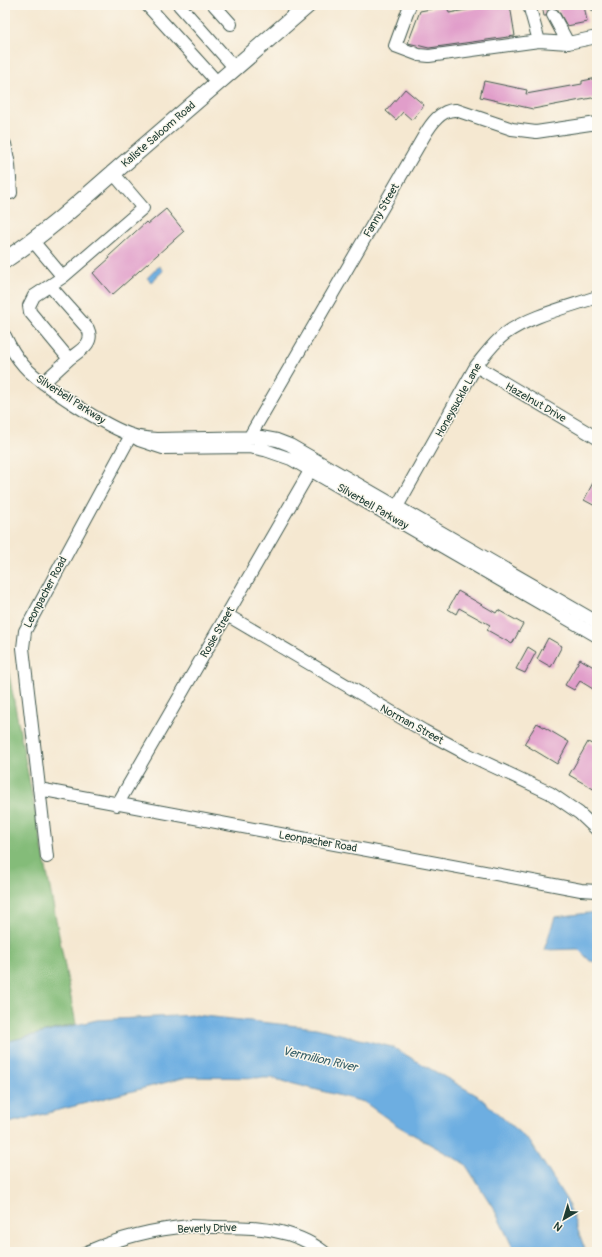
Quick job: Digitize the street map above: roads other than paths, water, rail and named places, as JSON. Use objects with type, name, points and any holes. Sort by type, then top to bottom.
[{"type":"main road","name":"Kaliste Saloom Road","points":[[5,260],[32,240],[113,173],[234,67],[308,5]]},
{"type":"street","points":[[147,5],[217,82]]},
{"type":"street","points":[[179,5],[234,67]]},
{"type":"street","points":[[214,5],[231,24]]},
{"type":"street","points":[[410,5],[395,46],[419,55],[429,56],[539,41],[568,43],[597,38]]},
{"type":"street","points":[[528,5],[539,41]]},
{"type":"street","points":[[553,15],[568,43]]},
{"type":"street","name":"Fanny Street","points":[[247,442],[424,136],[436,119],[449,111],[456,110],[512,129],[536,132],[597,123]]},
{"type":"street","points":[[5,144],[11,192],[5,193]]},
{"type":"street","points":[[69,359],[30,312],[28,306],[30,301],[63,278],[143,208],[113,173]]},
{"type":"street","points":[[32,240],[63,278]]},
{"type":"street","points":[[43,383],[88,343],[90,335],[88,329],[50,286]]},
{"type":"street","name":"Honeysuckle Lane","points":[[394,511],[476,366],[492,346],[512,329],[597,297]]},
{"type":"street","name":"Silverbell Parkway","points":[[5,336],[16,356],[25,367],[43,383],[106,423],[131,435],[156,439],[247,442],[277,440],[316,459],[394,511],[597,636]]},
{"type":"street","name":"Hazelnut Drive","points":[[476,366],[597,438]]},
{"type":"street","name":"Leonpacher Road","points":[[47,857],[23,648],[25,631],[131,435]]},
{"type":"street","name":"Silverbell Parkway","points":[[247,442],[277,454],[394,511],[597,622]]},
{"type":"street","name":"Rosie Street","points":[[117,804],[227,616],[316,459]]},
{"type":"street","name":"Norman Street","points":[[227,616],[424,731],[469,755],[550,793],[579,813],[597,830]]},
{"type":"street","name":"Leonpacher Road","points":[[39,789],[581,890],[597,891]]},
{"type":"street","name":"Beverly Drive","points":[[87,1252],[118,1240],[190,1226],[244,1226],[293,1235],[317,1246],[324,1252]]},
{"type":"water","points":[[159,266],[163,271],[151,282],[147,278]]},
{"type":"water","points":[[597,912],[597,962],[590,961],[578,949],[544,950],[555,917]]},
{"type":"water","name":"Vermilion River","points":[[195,1015],[316,1028],[392,1047],[478,1096],[531,1143],[567,1201],[586,1252],[515,1252],[494,1209],[465,1164],[398,1126],[364,1102],[271,1078],[187,1077],[5,1124],[5,1042],[97,1020]]},
{"type":"tunnel","points":[[551,5],[553,15]]}]
